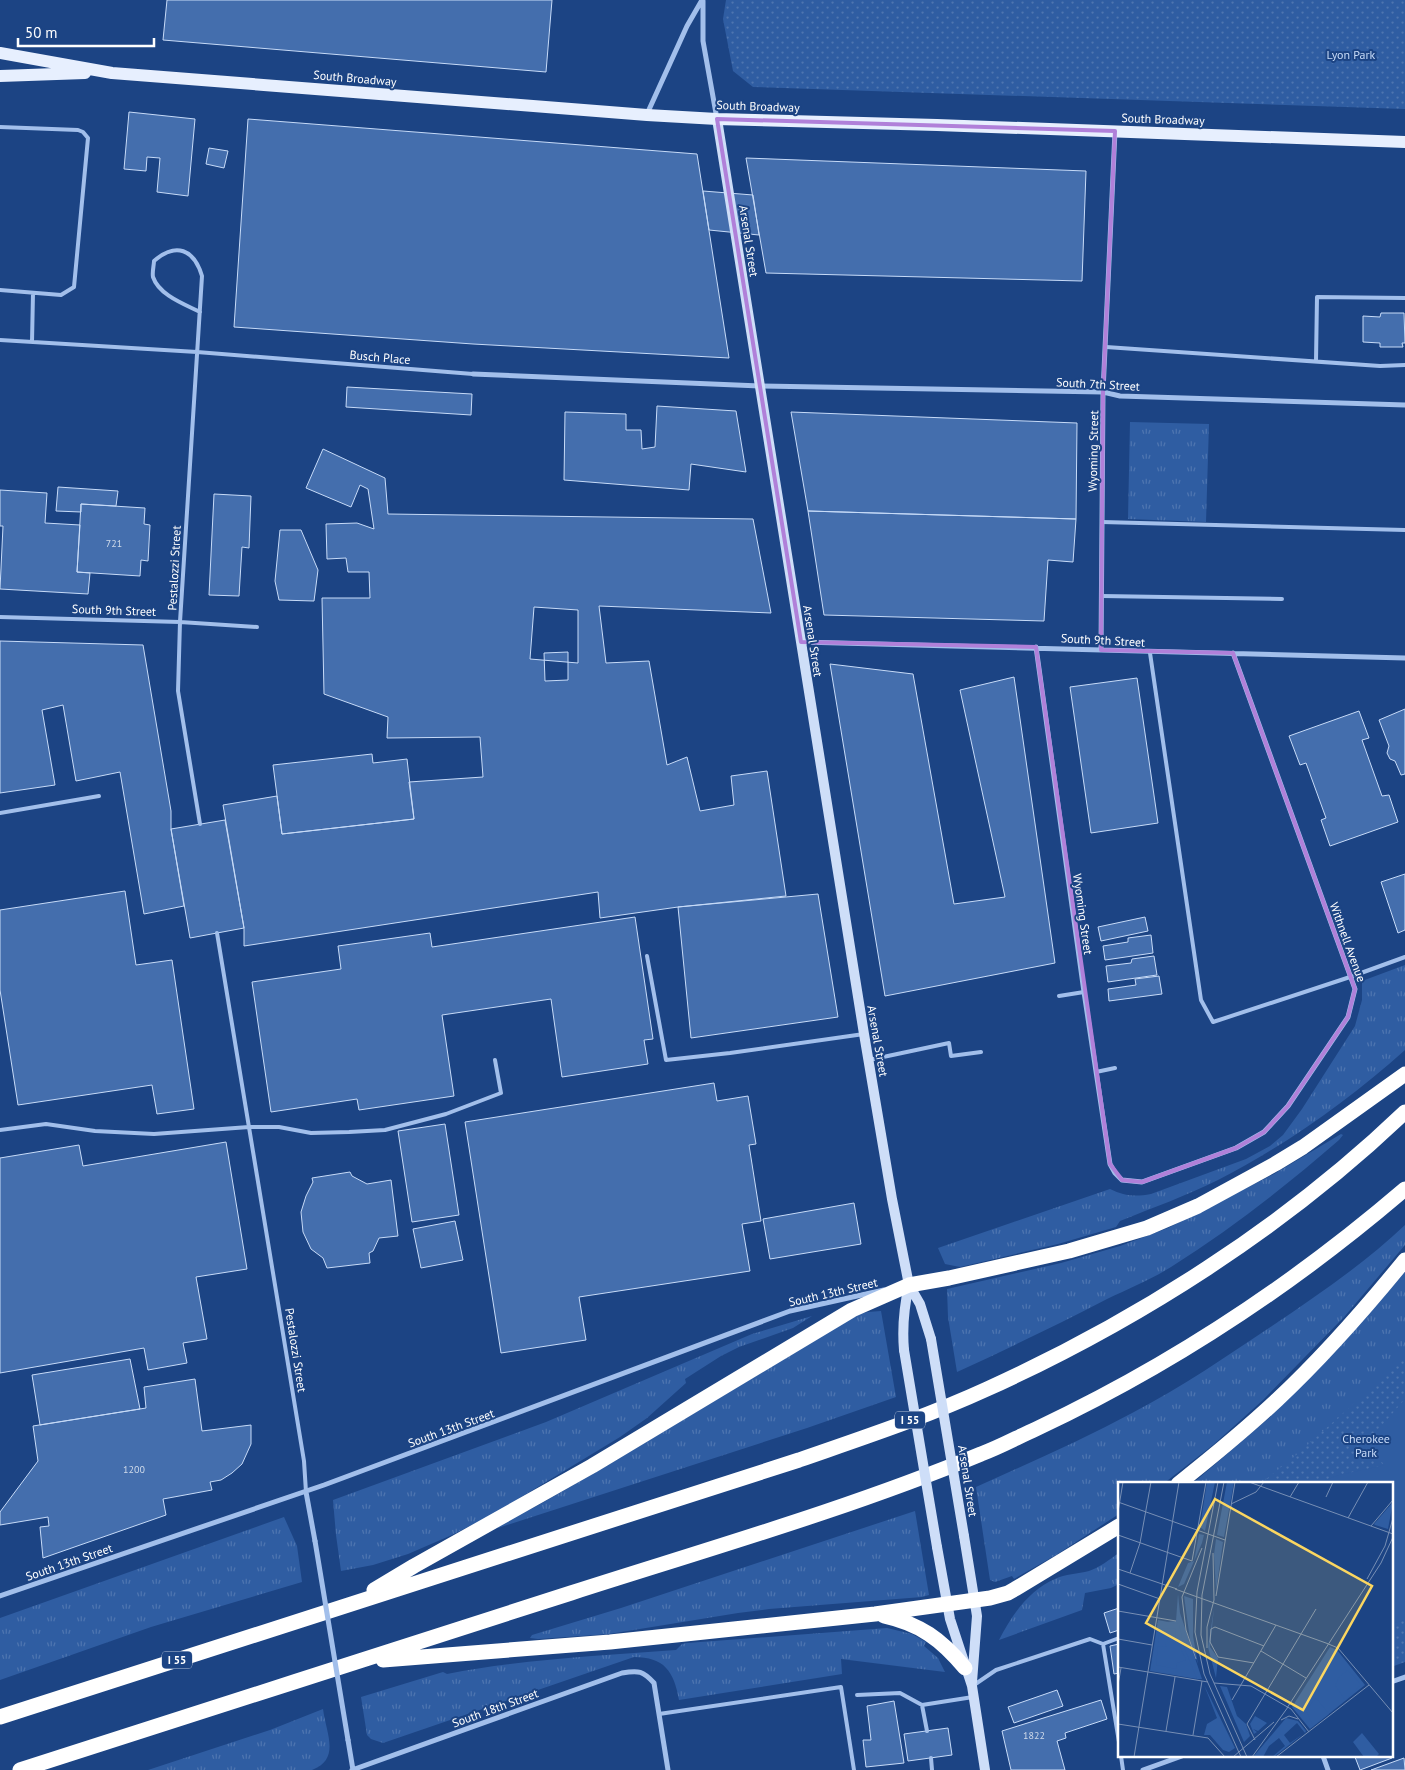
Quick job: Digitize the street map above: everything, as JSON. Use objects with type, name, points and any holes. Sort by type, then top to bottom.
[{"type":"highway","points":[[353,1603],[414,1566],[592,1466],[830,1322],[875,1299],[909,1285],[1069,1252],[1147,1228],[1198,1206],[1276,1164],[1303,1147],[1405,1074]]},
{"type":"highway","name":"I 55","points":[[0,1717],[799,1460],[894,1427],[986,1389],[1075,1346],[1159,1298],[1244,1243],[1321,1185],[1405,1112]]},
{"type":"highway","points":[[20,1770],[822,1512],[891,1489],[984,1453],[1073,1412],[1161,1365],[1244,1312],[1326,1254],[1405,1189]]},
{"type":"highway","points":[[1181,1482],[1222,1449],[1277,1400],[1331,1345],[1405,1260]]},
{"type":"highway","points":[[357,1662],[610,1642],[875,1614],[975,1600],[1008,1593],[1118,1527]]},
{"type":"highway","points":[[875,1614],[903,1620],[920,1627],[952,1652],[965,1668]]},
{"type":"main road","name":"South Broadway","points":[[0,53],[112,72],[647,115],[717,119],[1405,142]]},
{"type":"main road","name":"South Broadway","points":[[0,76],[112,72]]},
{"type":"main road","name":"Arsenal Street","points":[[717,119],[892,1199],[909,1285],[920,1304],[931,1338],[975,1600],[977,1616],[972,1686],[985,1770]]},
{"type":"main road","name":"Arsenal Street","points":[[909,1285],[904,1308],[904,1350],[947,1603],[965,1668],[972,1686]]},
{"type":"street","name":"Arsenal Street","points":[[647,115],[687,26],[703,0]]},
{"type":"street","name":"Arsenal Street","points":[[703,0],[703,41],[717,119]]},
{"type":"street","name":"Wyoming Street","points":[[1101,650],[1104,392],[1115,131]]},
{"type":"street","name":"Busch Place","points":[[473,374],[760,386]]},
{"type":"street","name":"South 7th Street","points":[[760,386],[1104,392],[1120,396],[1405,405]]},
{"type":"street","name":"South 9th Street","points":[[801,642],[1036,647],[1150,653],[1233,653],[1405,658]]},
{"type":"street","name":"Wyoming Street","points":[[1036,647],[1110,1164],[1114,1173],[1122,1180]]},
{"type":"street","name":"Withnell Avenue","points":[[1122,1180],[1142,1182],[1236,1148],[1264,1132],[1288,1106],[1348,1017],[1355,989],[1233,653]]},
{"type":"street","name":"South 13th Street","points":[[0,1596],[306,1492],[790,1312],[842,1298],[909,1285]]},
{"type":"street","name":"Pestalozzi Street","points":[[306,1492],[353,1770]]},
{"type":"street","name":"South 18th Street","points":[[353,1770],[622,1673],[635,1670],[645,1674],[654,1683],[659,1714]]},
{"type":"street","points":[[1392,1682],[1405,1677]]},
{"type":"street","points":[[659,1714],[668,1770]]},
{"type":"street","points":[[1143,1770],[1176,1758]]},
{"type":"street","points":[[1324,1758],[1328,1770]]},
{"type":"lane","points":[[0,127],[78,130],[83,132],[88,138],[74,287],[61,295],[0,290]]},
{"type":"lane","name":"Pestalozzi Street","points":[[200,312],[163,292],[154,277],[154,261],[162,254],[176,249],[187,253],[199,264],[202,276],[200,312],[180,622],[178,691],[200,824]]},
{"type":"lane","points":[[32,342],[33,293]]},
{"type":"lane","points":[[1316,361],[1317,297],[1405,298]]},
{"type":"lane","name":"Busch Place","points":[[0,340],[197,352],[473,374]]},
{"type":"lane","points":[[1106,347],[1380,366],[1405,365]]},
{"type":"lane","points":[[1102,522],[1405,530]]},
{"type":"lane","points":[[1102,596],[1282,599]]},
{"type":"lane","name":"South 9th Street","points":[[0,617],[180,622],[257,627]]},
{"type":"lane","points":[[1150,653],[1200,1000],[1213,1022],[1405,957]]},
{"type":"lane","points":[[0,814],[99,796]]},
{"type":"lane","name":"Pestalozzi Street","points":[[217,933],[302,1451],[306,1492]]},
{"type":"lane","points":[[647,956],[666,1060],[864,1034]]},
{"type":"lane","points":[[1059,996],[1084,992]]},
{"type":"lane","points":[[869,1060],[949,1043],[951,1056],[981,1052]]},
{"type":"lane","points":[[0,1129],[46,1124],[95,1131],[154,1134],[249,1127],[279,1127],[311,1133],[384,1130],[446,1114],[501,1093],[496,1060]]},
{"type":"lane","points":[[1096,1072],[1115,1068]]},
{"type":"lane","points":[[972,1686],[996,1670],[1090,1639],[1102,1644],[1118,1638]]},
{"type":"lane","points":[[1102,1644],[1118,1736]]},
{"type":"lane","points":[[659,1714],[841,1687],[854,1770]]},
{"type":"lane","points":[[857,1695],[900,1693],[922,1705],[973,1697]]},
{"type":"lane","points":[[922,1705],[927,1731]]},
{"type":"lane","points":[[931,1758],[932,1770]]},
{"type":"highlighted area","points":[[717,119],[1115,131],[1103,392],[1101,650],[1233,653],[1355,989],[1348,1017],[1288,1106],[1264,1132],[1236,1148],[1142,1182],[1122,1180],[1110,1164],[1036,647],[801,642]]},
{"type":"green space","name":"Lyon Park","points":[[726,0],[1405,0],[1405,109],[753,87],[733,71],[723,19]]},
{"type":"green space","points":[[1130,422],[1209,424],[1206,522],[1128,519]]},
{"type":"green space","points":[[1405,965],[1405,1050],[1339,1104],[1292,1137],[1218,1180],[1120,1221],[1116,1227],[1058,1244],[960,1267],[945,1264],[938,1248],[1110,1189],[1130,1195],[1151,1194],[1246,1159],[1270,1146],[1283,1135],[1302,1109],[1355,1026],[1362,1000],[1362,981]]},
{"type":"green space","points":[[1341,1134],[1343,1135],[1339,1140],[1299,1174],[1215,1238],[1171,1267],[957,1372],[948,1317],[947,1289],[1061,1263],[1120,1246],[1168,1228],[1274,1174]]},
{"type":"green space","points":[[1405,1225],[1405,1245],[1345,1316],[1263,1400],[1213,1445],[1166,1482],[1118,1482],[1118,1515],[1056,1555],[1014,1579],[1012,1576],[995,1582],[990,1580],[976,1487],[1095,1432],[1187,1382],[1324,1290],[1374,1252]]},
{"type":"green space","points":[[1405,1272],[1405,1653],[1392,1482],[1194,1482],[1269,1418],[1335,1352]]},
{"type":"green space","points":[[881,1311],[896,1397],[807,1428],[498,1528],[497,1525],[535,1507],[598,1471],[859,1314]]},
{"type":"green space","points":[[812,1316],[793,1328],[739,1347],[721,1356],[685,1379],[686,1383],[647,1418],[620,1437],[495,1513],[452,1535],[408,1554],[373,1565],[341,1571],[333,1500],[546,1422],[752,1334]]},
{"type":"green space","name":"Cherokee Park","points":[[1405,1358],[1405,1662],[1392,1667],[1392,1482],[1262,1482],[1295,1456]]},
{"type":"green space","points":[[1405,1399],[1405,1620],[1392,1624],[1392,1482],[1320,1482],[1339,1475],[1385,1465],[1364,1446]]},
{"type":"green space","points":[[915,1511],[929,1595],[769,1609],[609,1634],[530,1638],[532,1635],[621,1608]]},
{"type":"green space","points":[[284,1517],[297,1546],[302,1582],[151,1627],[0,1680],[0,1618]]},
{"type":"green space","points":[[1118,1554],[1118,1584],[1111,1588],[1085,1593],[1082,1610],[999,1640],[1022,1604],[1037,1590],[1059,1577],[1093,1570]]},
{"type":"green space","points":[[887,1628],[912,1634],[926,1642],[924,1646],[938,1658],[945,1672],[841,1659],[842,1674],[679,1700],[674,1681],[666,1668],[653,1660],[634,1657],[383,1743],[371,1739],[367,1735],[361,1697],[443,1672],[447,1674],[532,1661],[676,1650],[682,1644],[687,1643]]},
{"type":"green space","points":[[323,1709],[330,1744],[329,1752],[321,1765],[312,1770],[148,1770],[270,1730]]},
{"type":"building","points":[[167,0],[552,0],[546,72],[163,40]]},
{"type":"building","points":[[129,112],[195,119],[188,196],[157,192],[160,158],[147,157],[146,171],[124,169]]},
{"type":"building","points":[[248,119],[697,154],[729,358],[473,344],[234,327]]},
{"type":"building","points":[[209,148],[228,151],[224,168],[206,164]]},
{"type":"building","points":[[746,158],[1086,171],[1082,281],[766,273]]},
{"type":"building","points":[[703,191],[753,195],[759,235],[709,230]]},
{"type":"building","points":[[1381,313],[1404,313],[1405,343],[1402,343],[1403,347],[1380,347],[1380,343],[1363,342],[1363,316],[1380,317]]},
{"type":"building","points":[[347,387],[472,394],[471,415],[346,407]]},
{"type":"building","points":[[657,406],[736,411],[746,472],[691,464],[689,490],[564,480],[565,412],[626,414],[626,430],[641,430],[642,449],[655,447]]},
{"type":"building","points":[[791,412],[1077,423],[1076,519],[808,511]]},
{"type":"building","points":[[323,449],[385,478],[388,514],[753,519],[771,613],[599,606],[606,663],[649,661],[667,765],[687,757],[700,811],[734,805],[731,776],[767,771],[786,896],[678,907],[600,918],[598,892],[244,946],[244,928],[223,805],[277,796],[282,834],[414,819],[409,782],[483,777],[480,737],[387,738],[388,717],[324,694],[322,598],[370,598],[369,572],[348,572],[346,558],[327,559],[326,524],[357,523],[374,529],[368,489],[360,485],[351,507],[306,488]],"holes":[[[534,607],[578,610],[578,663],[530,659]]]},
{"type":"building","points":[[58,487],[118,491],[116,506],[81,504],[81,512],[56,511]]},
{"type":"building","points":[[0,490],[47,493],[45,523],[80,525],[77,572],[90,573],[88,594],[0,589],[3,526],[0,526]]},
{"type":"building","points":[[214,494],[251,496],[249,548],[242,547],[239,596],[209,595]]},
{"type":"building","points":[[81,504],[145,508],[144,524],[150,525],[148,561],[141,560],[140,576],[77,572]]},
{"type":"building","points":[[808,511],[1076,519],[1073,562],[1048,560],[1044,621],[824,615]]},
{"type":"building","points":[[280,530],[301,530],[318,570],[314,601],[279,600],[275,581]]},
{"type":"building","points":[[0,641],[143,645],[171,811],[171,829],[184,906],[144,914],[120,772],[76,781],[63,705],[42,710],[55,785],[0,793]]},
{"type":"building","points":[[568,652],[568,680],[545,681],[544,653]]},
{"type":"building","points":[[830,664],[913,674],[954,904],[1005,897],[960,690],[1014,677],[1055,963],[885,996]]},
{"type":"building","points":[[1137,678],[1158,823],[1091,833],[1070,687]]},
{"type":"building","points":[[1405,709],[1405,774],[1401,775],[1395,761],[1390,759],[1387,753],[1389,746],[1379,720]]},
{"type":"building","points":[[1359,711],[1369,738],[1362,740],[1382,796],[1389,795],[1398,822],[1330,846],[1321,820],[1326,818],[1306,763],[1300,765],[1289,736]]},
{"type":"building","points":[[372,754],[373,763],[407,759],[414,819],[282,834],[273,765]]},
{"type":"building","points":[[225,820],[244,928],[190,938],[171,829]]},
{"type":"building","points":[[1405,874],[1405,930],[1398,933],[1381,882]]},
{"type":"building","points":[[125,891],[136,965],[172,960],[194,1109],[157,1114],[152,1085],[18,1105],[0,990],[0,910]]},
{"type":"building","points":[[818,894],[838,1017],[691,1038],[678,907]]},
{"type":"building","points":[[635,917],[653,1039],[644,1040],[648,1064],[562,1077],[551,999],[442,1015],[454,1096],[359,1110],[357,1099],[271,1112],[252,982],[341,969],[338,946],[430,933],[432,947]]},
{"type":"building","points":[[1145,917],[1148,931],[1101,941],[1098,927]]},
{"type":"building","points":[[1151,935],[1153,953],[1105,960],[1103,946],[1128,942],[1128,938]]},
{"type":"building","points":[[1154,956],[1157,975],[1108,982],[1106,966],[1131,963],[1132,959]]},
{"type":"building","points":[[1159,976],[1162,994],[1109,1001],[1108,989],[1136,985],[1135,979]]},
{"type":"building","points":[[714,1083],[717,1101],[748,1096],[756,1144],[749,1145],[761,1221],[742,1224],[750,1271],[579,1297],[586,1340],[501,1353],[465,1122]]},
{"type":"building","points":[[445,1124],[459,1215],[412,1222],[398,1131]]},
{"type":"building","points":[[226,1142],[247,1269],[196,1277],[207,1339],[183,1343],[187,1363],[148,1370],[144,1348],[0,1373],[0,1158],[79,1145],[83,1166]]},
{"type":"building","points":[[350,1172],[352,1176],[367,1184],[391,1180],[398,1236],[379,1238],[373,1251],[369,1253],[370,1263],[327,1268],[323,1258],[311,1249],[303,1232],[301,1212],[313,1182],[312,1178]]},
{"type":"building","points":[[854,1203],[861,1244],[770,1259],[763,1219]]},
{"type":"building","points":[[455,1221],[463,1260],[421,1268],[413,1229]]},
{"type":"building","points":[[130,1359],[140,1409],[40,1425],[32,1375]]},
{"type":"building","points":[[195,1379],[202,1431],[251,1425],[251,1444],[242,1464],[221,1480],[210,1482],[212,1490],[163,1499],[166,1515],[43,1558],[40,1527],[49,1526],[48,1517],[0,1525],[0,1512],[38,1461],[33,1426],[146,1408],[144,1387]]},
{"type":"building","points":[[1118,1608],[1118,1630],[1110,1633],[1104,1613]]},
{"type":"building","points":[[1118,1644],[1118,1673],[1114,1674],[1110,1646]]},
{"type":"building","points":[[1057,1690],[1063,1706],[1014,1723],[1008,1707]]},
{"type":"building","points":[[1101,1700],[1107,1719],[1065,1733],[1066,1738],[1057,1741],[1065,1770],[1011,1770],[1002,1731]]},
{"type":"building","points":[[894,1701],[904,1763],[866,1767],[863,1740],[871,1740],[867,1706]]},
{"type":"building","points":[[948,1728],[952,1755],[908,1761],[904,1734]]},
{"type":"building","points":[[1355,1758],[1392,1758],[1360,1770]]},
{"type":"building","points":[[1404,1758],[1405,1770],[1371,1770]]}]
